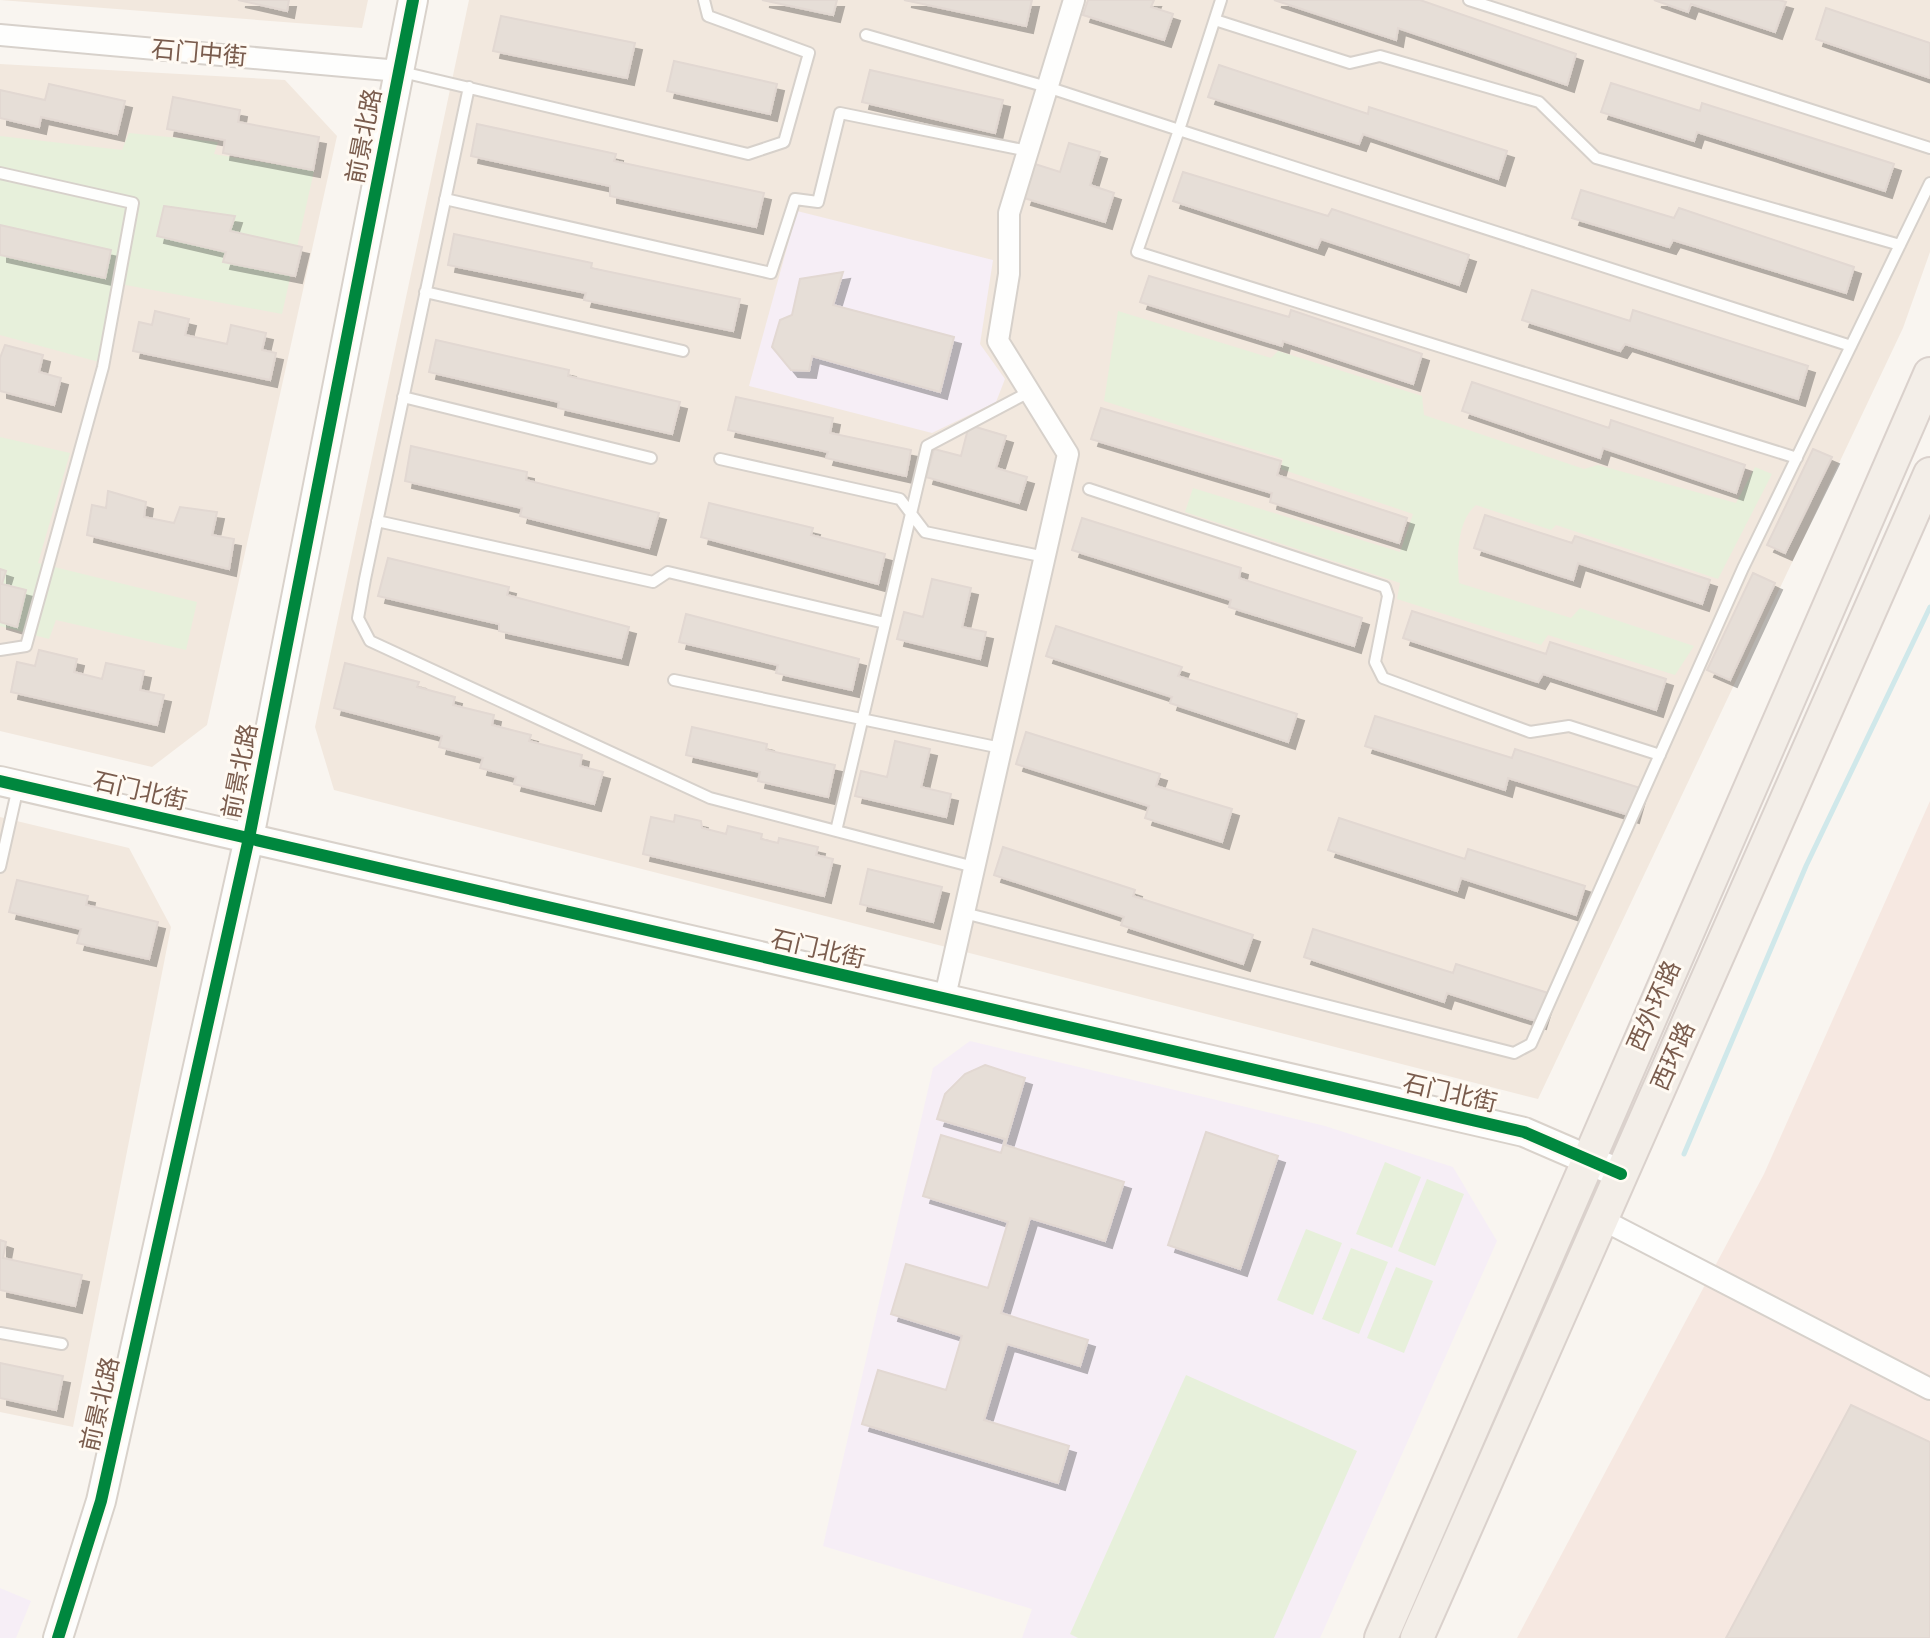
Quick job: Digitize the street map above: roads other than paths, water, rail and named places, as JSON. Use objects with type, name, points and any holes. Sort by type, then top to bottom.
[{"type":"main road","name":"西外环路","points":[[1381,1638],[1930,374]]},
{"type":"main road","name":"西环路","points":[[1417,1638],[1930,474]]},
{"type":"street","name":"前景北路","points":[[58,1638],[101,1501],[249,838],[413,0]]},
{"type":"street","points":[[944,1001],[1068,454],[998,341],[1009,274],[1009,213],[1074,0]]},
{"type":"street","name":"石门中街","points":[[0,35],[399,71]]},
{"type":"street","name":"石门北街","points":[[9,784],[1524,1132],[1621,1174]]},
{"type":"street","points":[[1601,1219],[1930,1389]]},
{"type":"lane","points":[[399,71],[748,154],[784,142],[809,53],[708,16],[704,0]]},
{"type":"lane","points":[[1221,0],[1137,252],[1797,458]]},
{"type":"lane","points":[[1469,0],[1930,148]]},
{"type":"lane","points":[[1215,20],[1350,63],[1380,56],[1539,102],[1596,158],[1900,245]]},
{"type":"lane","points":[[866,35],[1047,87],[1851,346]]},
{"type":"lane","points":[[469,87],[358,618],[370,641],[710,798],[974,867]]},
{"type":"lane","points":[[445,199],[771,273],[795,199],[818,202],[840,113],[1028,151]]},
{"type":"lane","points":[[0,173],[133,203],[103,367],[26,646],[0,650]]},
{"type":"lane","points":[[964,913],[1514,1053],[1531,1044],[1797,458],[1930,183]]},
{"type":"lane","points":[[425,292],[683,351]]},
{"type":"lane","points":[[836,831],[927,446],[1029,392]]},
{"type":"lane","points":[[403,397],[651,458]]},
{"type":"lane","points":[[720,459],[900,499],[925,532],[1045,557]]},
{"type":"lane","points":[[1089,489],[1385,587],[1388,596],[1375,662],[1383,678],[1530,732],[1569,726],[1660,755]]},
{"type":"lane","points":[[377,521],[653,582],[668,572],[885,623]]},
{"type":"lane","points":[[674,680],[1001,748]]},
{"type":"lane","points":[[0,867],[9,784]]},
{"type":"lane","points":[[0,1333],[62,1344]]},
{"type":"waterway","points":[[1684,1154],[1806,866],[1930,607]]}]
